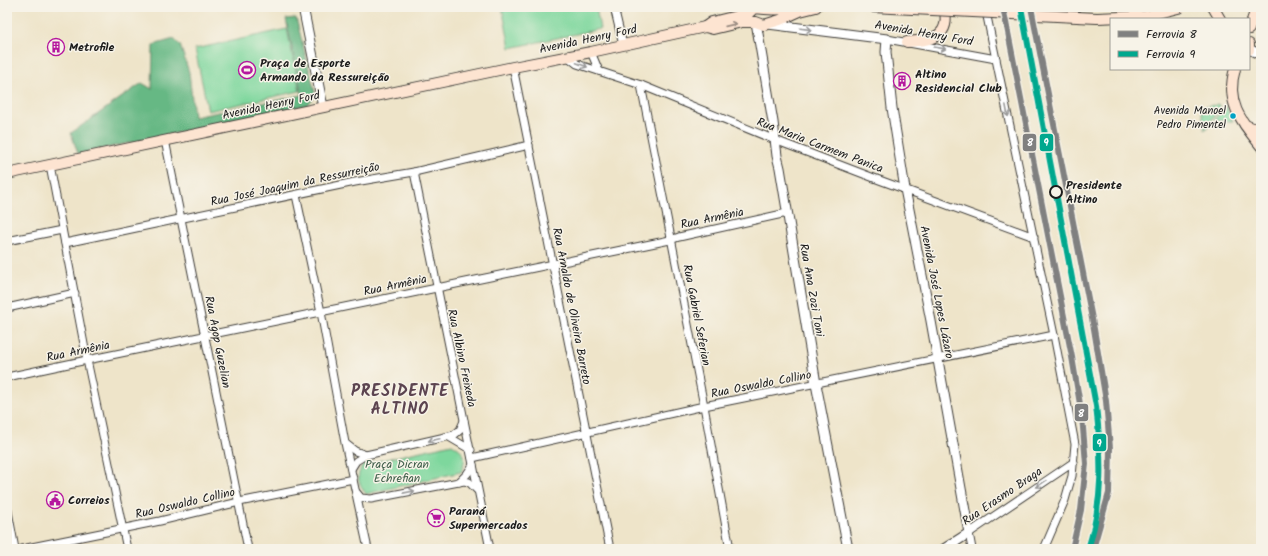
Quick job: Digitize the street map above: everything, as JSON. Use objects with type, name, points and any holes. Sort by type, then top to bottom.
[{"type":"main road","points":[[754,8],[787,9],[794,7]]},
{"type":"main road","points":[[774,9],[758,17],[762,24],[780,20],[800,10],[816,7]]},
{"type":"main road","points":[[872,7],[1097,18],[1146,16],[1182,7]]},
{"type":"main road","points":[[907,42],[933,39],[938,36],[944,27],[946,14],[944,7]]},
{"type":"main road","points":[[1213,7],[1219,18]]},
{"type":"main road","points":[[1250,26],[1254,15],[1254,7]]},
{"type":"main road","name":"Avenida Henry Ford","points":[[7,174],[705,27],[712,22],[749,13],[754,8]]},
{"type":"main road","name":"Avenida Henry Ford","points":[[705,27],[714,29],[742,22],[762,24]]},
{"type":"main road","points":[[1235,70],[1232,84],[1233,100],[1237,112],[1244,125],[1258,133],[1261,146]]},
{"type":"street","points":[[303,7],[323,107]]},
{"type":"street","points":[[614,7],[623,45]]},
{"type":"street","points":[[984,7],[1034,237],[1073,433],[1075,452],[1072,476],[1065,500],[1044,549]]},
{"type":"street","name":"Rua Ana Zozi Toni","points":[[762,24],[758,34],[816,384],[846,549]]},
{"type":"street","name":"Avenida Henry Ford","points":[[762,24],[887,39],[996,59]]},
{"type":"street","name":"Avenida José Lopes Lázaro","points":[[887,39],[886,52],[892,108],[905,189],[938,358],[972,549]]},
{"type":"street","points":[[1250,50],[1261,55]]},
{"type":"street","points":[[591,52],[599,71]]},
{"type":"street","name":"Rua Maria Carmem Panica","points":[[568,57],[577,64],[641,85],[775,140],[1034,237]]},
{"type":"street","name":"Rua Arnaldo de Oliveira Barreto","points":[[514,67],[610,549]]},
{"type":"street","name":"Rua Gabriel Seferian","points":[[641,85],[670,240],[704,406],[730,549]]},
{"type":"street","name":"Rua Agop Guzelian","points":[[165,140],[248,549]]},
{"type":"street","name":"Rua José Joaquim da Ressurreição","points":[[65,243],[355,182],[414,172],[529,145]]},
{"type":"street","points":[[50,165],[87,360],[127,549]]},
{"type":"street","name":"Rua Albino Freixeda","points":[[414,172],[490,549]]},
{"type":"street","points":[[296,195],[321,312],[345,443],[368,549]]},
{"type":"street","name":"Rua Armênia","points":[[7,377],[670,240],[787,214]]},
{"type":"street","points":[[7,241],[62,230]]},
{"type":"street","points":[[7,308],[75,293]]},
{"type":"street","name":"Rua Oswaldo Collino","points":[[473,461],[587,432],[704,406],[1054,335]]},
{"type":"street","points":[[351,469],[356,461],[366,455],[449,437],[460,430],[464,421]]},
{"type":"street","points":[[449,437],[471,450]]},
{"type":"street","points":[[345,443],[355,451],[366,455]]},
{"type":"street","points":[[458,482],[467,474],[473,461]]},
{"type":"street","name":"Rua Erasmo Braga","points":[[944,549],[1074,462]]},
{"type":"street","name":"Rua Oswaldo Collino","points":[[22,549],[353,479]]},
{"type":"street","points":[[355,490],[361,498],[371,499],[458,482],[469,482],[477,490]]},
{"type":"street","points":[[360,510],[371,499]]},
{"type":"street","points":[[7,506],[16,549]]},
{"type":"green space","points":[[502,7],[596,7],[600,29],[510,48]]},
{"type":"green space","points":[[296,18],[316,96],[307,105],[78,154],[71,133],[142,83],[152,89],[153,45],[174,39],[180,45],[189,72],[194,117],[302,95],[286,19]]},
{"type":"green space","name":"Praça de Esporte Armando da Ressureição","points":[[287,29],[300,91],[208,111],[195,49]]},
{"type":"green space","points":[[1216,104],[1220,105],[1220,108],[1205,130],[1201,108],[1213,105],[1215,106]]},
{"type":"green space","points":[[1224,106],[1226,106],[1233,121],[1214,121]]},
{"type":"green space","name":"Praça Dicran Echrefian","points":[[452,444],[463,453],[464,456],[464,463],[461,472],[366,494],[359,482],[359,472],[364,464]]},
{"type":"rail line","name":"8","points":[[1003,7],[1072,357],[1082,416],[1086,464],[1081,510],[1072,549]]},
{"type":"rail line","name":"9","points":[[1021,7],[1096,406],[1100,443],[1100,478],[1097,512],[1088,549]]},
{"type":"rail line","name":"8","points":[[1031,7],[1094,329],[1106,401],[1110,448],[1109,493],[1093,549]]},
{"type":"place","name":"Metrofile","points":[[56,47]]},
{"type":"place","name":"Praça de Esporte Armando da Ressureição","points":[[247,70]]},
{"type":"place","name":"Altino Residencial Club","points":[[902,81]]},
{"type":"place","name":"Avenida Manoel Pedro Pimentel","points":[[1233,116]]},
{"type":"place","name":"Presidente Altino","points":[[1056,192]]},
{"type":"place","name":"Correios","points":[[55,500]]},
{"type":"place","name":"Paraná Supermercados","points":[[436,518]]},
{"type":"district","name":"PRESIDENTE ALTINO","points":[[400,399]]}]
